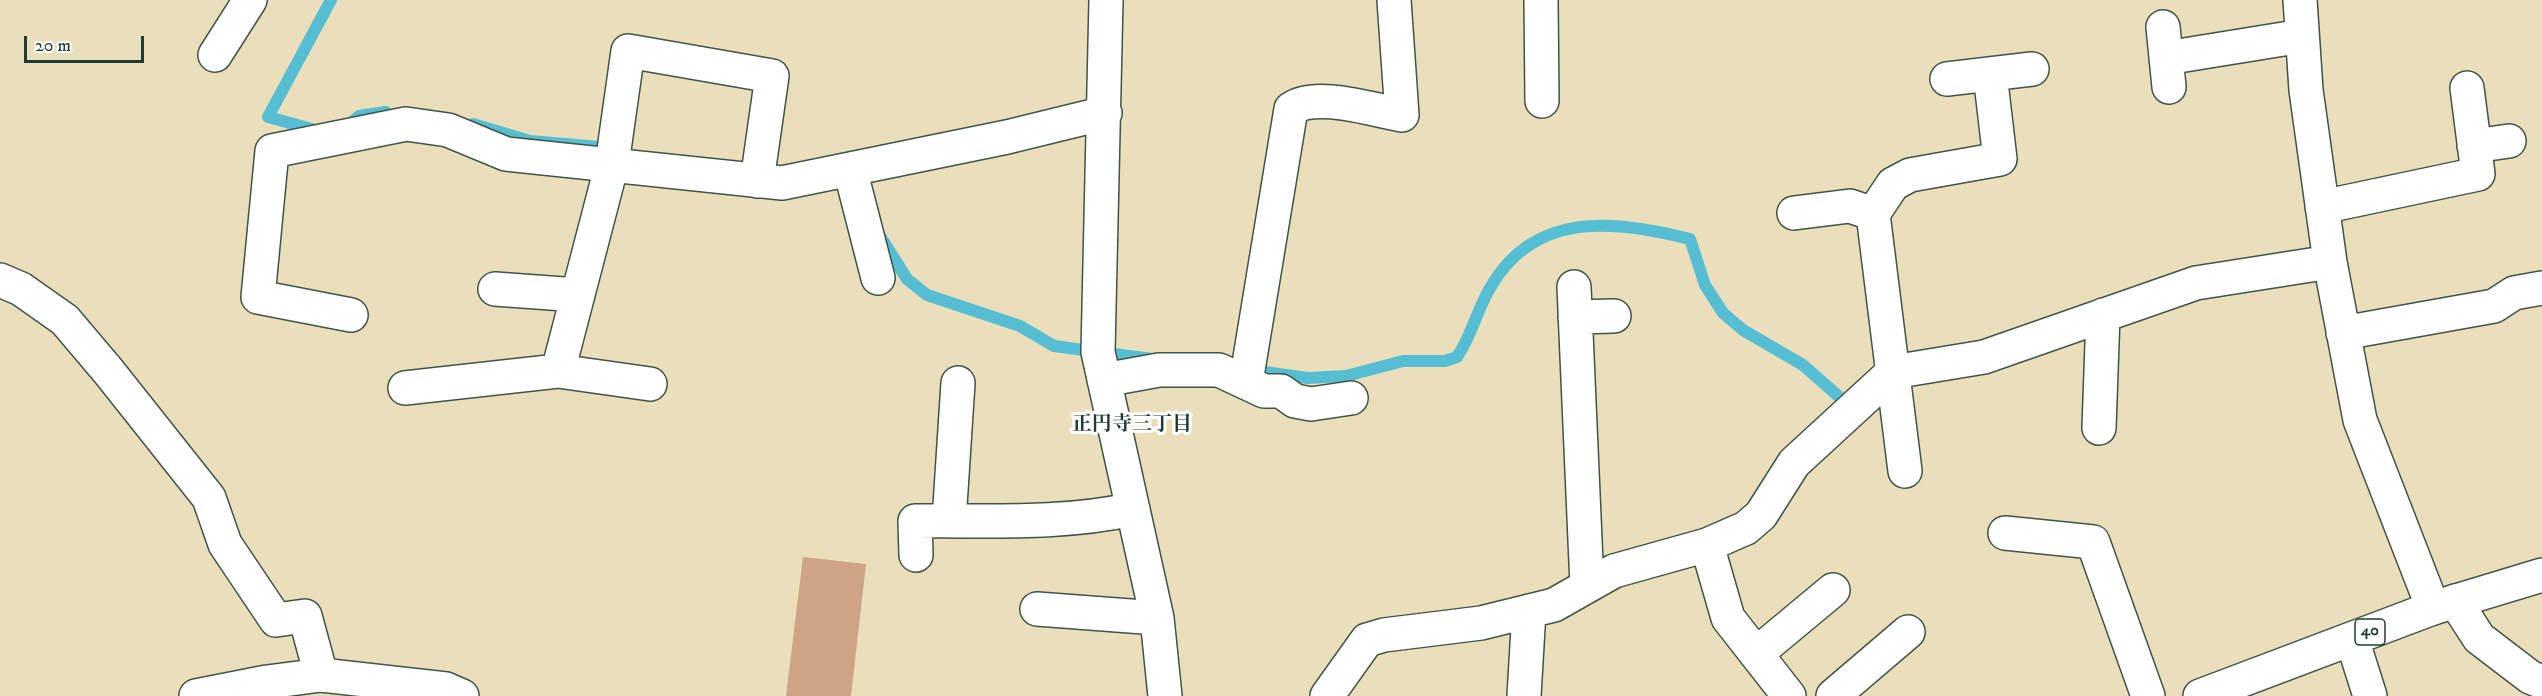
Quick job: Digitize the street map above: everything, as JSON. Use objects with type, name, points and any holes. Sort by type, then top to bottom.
[{"type":"street","points":[[215,55],[250,0]]},
{"type":"street","points":[[1106,0],[1098,352],[1157,618],[1165,696]]},
{"type":"street","points":[[1246,382],[1291,109],[1300,102],[1320,101],[1402,115],[1394,0]]},
{"type":"street","points":[[1541,0],[1542,100]]},
{"type":"street","points":[[2300,0],[2306,90],[2322,207],[2360,420],[2444,605],[2480,638],[2530,677],[2542,682]]},
{"type":"street","points":[[2166,57],[2302,36]]},
{"type":"street","points":[[558,370],[612,164],[628,51],[772,76],[757,181]]},
{"type":"street","points":[[1947,79],[2032,69]]},
{"type":"street","points":[[1905,471],[1873,214],[1893,184],[1910,175],[2000,159],[1990,74]]},
{"type":"street","points":[[2322,207],[2478,174],[2467,88]]},
{"type":"street","points":[[351,315],[258,297],[272,151],[406,124],[448,130],[506,154],[782,183],[1007,137],[1105,113]]},
{"type":"street","points":[[2474,146],[2510,141]]},
{"type":"street","points":[[850,169],[878,278]]},
{"type":"street","points":[[1794,213],[1850,206],[1873,214]]},
{"type":"street","points":[[1327,696],[1367,640],[1384,635],[1481,623],[1554,605],[1614,571],[1707,545],[1746,528],[1761,515],[1794,463],[1893,372],[1984,357],[2196,283],[2330,262]]},
{"type":"street","points":[[0,280],[21,289],[65,320],[109,372],[209,498],[225,544],[276,620],[305,616],[321,675]]},
{"type":"street","points":[[2343,333],[2494,306],[2514,293],[2542,288]]},
{"type":"street","points":[[495,289],[578,295]]},
{"type":"street","points":[[1587,586],[1575,302],[1614,316]]},
{"type":"street","points":[[2099,428],[2103,315]]},
{"type":"street","points":[[405,388],[558,370],[650,384]]},
{"type":"street","points":[[1104,380],[1159,370],[1219,370],[1264,391],[1281,391],[1295,401],[1311,404],[1351,398]]},
{"type":"street","points":[[949,521],[958,383]]},
{"type":"street","points":[[916,555],[915,522],[1063,520],[1101,516],[1132,509]]},
{"type":"street","points":[[2005,533],[2093,542],[2148,696]]},
{"type":"street","points":[[1707,545],[1728,618],[1789,696]]},
{"type":"street","name":"40","points":[[2200,696],[2444,605],[2542,575]]},
{"type":"street","points":[[1756,654],[1833,590]]},
{"type":"street","points":[[1037,609],[1157,618]]},
{"type":"street","points":[[1524,696],[1529,611]]},
{"type":"street","points":[[1833,696],[1908,632]]},
{"type":"street","points":[[2352,639],[2370,696]]},
{"type":"street","points":[[196,696],[267,682],[321,675],[446,689],[462,696]]},
{"type":"building","points":[[803,557],[866,564],[851,696],[786,696]]},
{"type":"waterway","points":[[319,131],[268,117],[331,0]]},
{"type":"waterway","points":[[347,126],[359,116],[386,112]]},
{"type":"waterway","points":[[473,124],[530,141],[612,148]]},
{"type":"waterway","points":[[1249,370],[1308,378],[1346,376],[1403,361],[1445,361],[1457,357],[1490,288],[1508,263],[1529,245],[1553,233],[1579,227],[1606,226],[1662,232],[1690,239],[1705,285],[1723,313],[1743,330],[1803,365],[1853,409]]},
{"type":"waterway","points":[[880,236],[907,279],[927,295],[1020,326],[1054,346],[1152,359]]},
{"type":"district","name":"正円寺三丁目","points":[[1132,426]]}]
